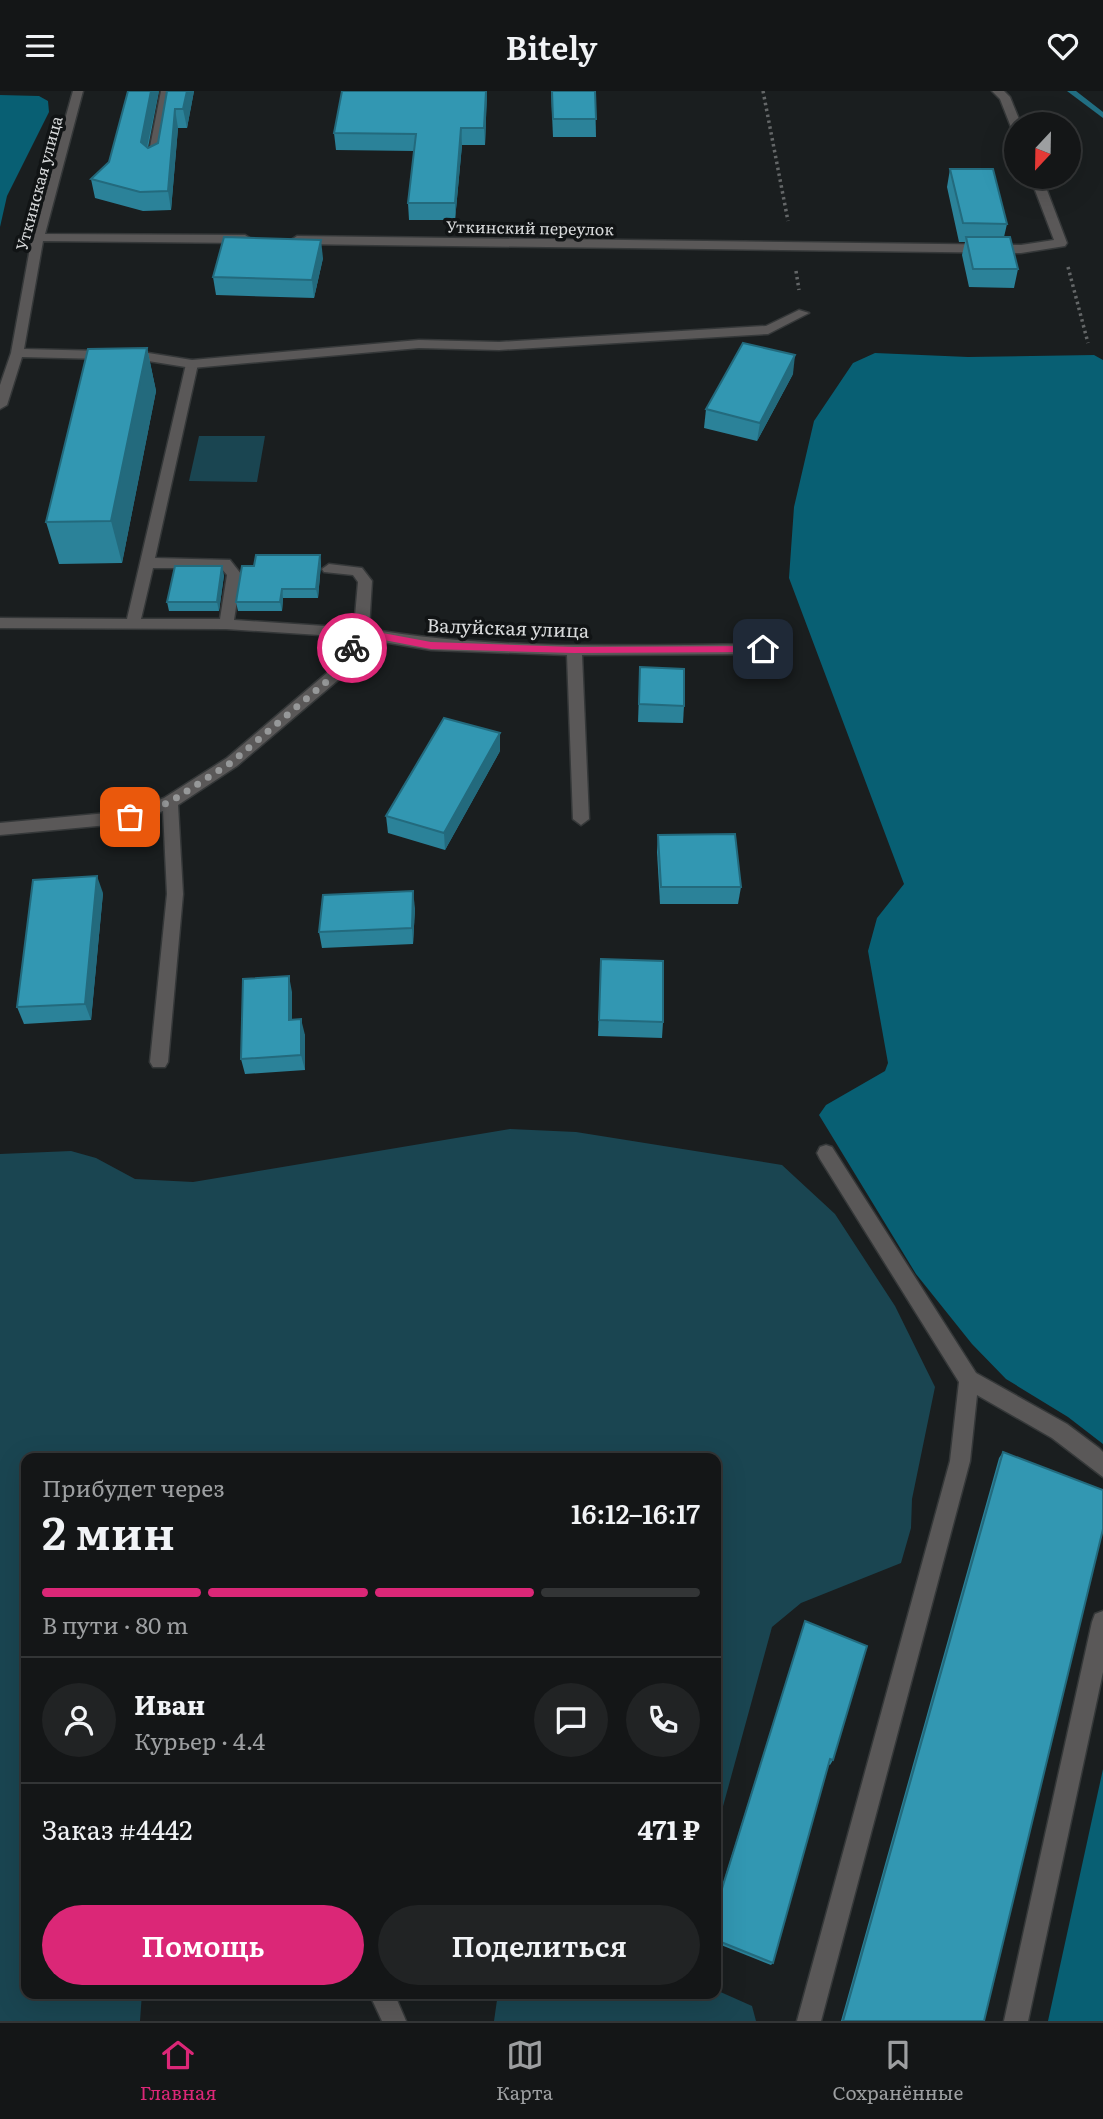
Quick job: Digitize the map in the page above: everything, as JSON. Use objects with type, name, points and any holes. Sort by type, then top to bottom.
[{"type":"street","name":"Уткинская улица","points":[[0,405],[17,353],[38,237],[78,91]]},
{"type":"street","points":[[153,162],[166,91]]},
{"type":"street","points":[[998,91],[1005,97],[1011,112]]},
{"type":"street","points":[[1041,189],[1062,243]]},
{"type":"street","points":[[38,237],[255,239]]},
{"type":"street","name":"Уткинский переулок","points":[[282,240],[1021,249],[1062,243]]},
{"type":"street","points":[[17,353],[142,356],[192,364],[419,344],[499,346],[768,330],[803,313]]},
{"type":"street","points":[[133,623],[192,364]]},
{"type":"street","points":[[145,563],[225,563],[234,574],[226,624]]},
{"type":"street","points":[[0,829],[130,817],[170,802],[232,762],[339,671],[361,633],[365,581],[357,571],[329,569]]},
{"type":"street","name":"Валуйская улица","points":[[0,623],[226,624],[361,633],[431,645],[574,650],[763,649]]},
{"type":"street","points":[[574,650],[581,819]]},
{"type":"street","points":[[159,1062],[175,894],[170,802]]},
{"type":"street","points":[[826,1153],[969,1380],[1065,1436],[1103,1467]]},
{"type":"street","points":[[809,2021],[960,1461],[969,1380]]},
{"type":"street","points":[[1016,2021],[1103,1622]]},
{"type":"street","points":[[384,1999],[394,2021]]},
{"type":"path","points":[[763,91],[803,313]]},
{"type":"path","points":[[1062,243],[1088,343]]},
{"type":"shaded area","points":[[0,95],[39,96],[48,101],[49,112],[7,196],[0,227]]},
{"type":"shaded area","points":[[875,353],[968,357],[1094,355],[1103,360],[1103,1444],[1068,1417],[1006,1379],[972,1344],[916,1274],[819,1115],[826,1105],[885,1071],[888,1063],[868,951],[877,918],[904,884],[789,578],[794,507],[814,421],[853,363]]},
{"type":"shaded area","points":[[199,436],[265,436],[257,482],[189,481]]},
{"type":"shaded area","points":[[510,1129],[576,1132],[782,1165],[835,1214],[895,1306],[935,1387],[912,1499],[911,1528],[901,1563],[801,1603],[772,1627],[721,1814],[721,1453],[21,1453],[21,1999],[142,1999],[140,2021],[0,2021],[0,1154],[71,1151],[96,1158],[135,1179],[193,1182]]},
{"type":"shaded area","points":[[1103,1769],[1103,2021],[1048,2021]]},
{"type":"shaded area","points":[[721,1992],[752,2006],[756,2021],[494,2021],[497,1999],[721,1999]]},
{"type":"building","points":[[128,91],[151,91],[141,142],[148,148],[158,143],[167,91],[187,91],[183,109],[175,109],[168,191],[140,192],[91,179],[109,162]]},
{"type":"building","points":[[342,91],[486,91],[484,128],[461,128],[455,203],[408,203],[416,134],[334,133]]},
{"type":"building","points":[[552,91],[595,91],[596,119],[553,119]]},
{"type":"building","points":[[950,169],[993,169],[1007,224],[963,223]]},
{"type":"building","points":[[224,237],[321,240],[312,280],[213,277]]},
{"type":"building","points":[[966,237],[1010,237],[1018,269],[973,269]]},
{"type":"building","points":[[743,343],[795,355],[760,423],[706,409]]},
{"type":"building","points":[[147,348],[111,521],[46,522],[88,349]]},
{"type":"building","points":[[256,555],[320,555],[316,589],[282,589],[280,602],[236,602],[242,566],[254,566]]},
{"type":"building","points":[[175,566],[222,566],[217,602],[167,602]]},
{"type":"building","points":[[640,667],[684,669],[684,706],[639,704]]},
{"type":"building","points":[[444,718],[500,733],[444,833],[386,816]]},
{"type":"building","points":[[735,834],[741,887],[661,887],[658,835]]},
{"type":"building","points":[[97,876],[85,1004],[17,1007],[33,880]]},
{"type":"building","points":[[413,891],[412,928],[319,932],[323,895]]},
{"type":"building","points":[[601,959],[663,961],[663,1022],[599,1020]]},
{"type":"building","points":[[289,976],[289,1020],[301,1019],[301,1055],[241,1059],[243,979]]},
{"type":"building","points":[[1003,1452],[1103,1490],[1103,1529],[984,2021],[843,2021]]},
{"type":"building","points":[[805,1621],[867,1646],[833,1760],[830,1759],[773,1963],[721,1942],[721,1892]]},
{"type":"waterway","points":[[1071,91],[1103,116]]},
{"type":"way so far","points":[[130,817],[170,802],[232,762],[339,671],[352,648]]},
{"type":"route","points":[[352,648],[361,633],[431,645],[574,650],[763,649]]}]
